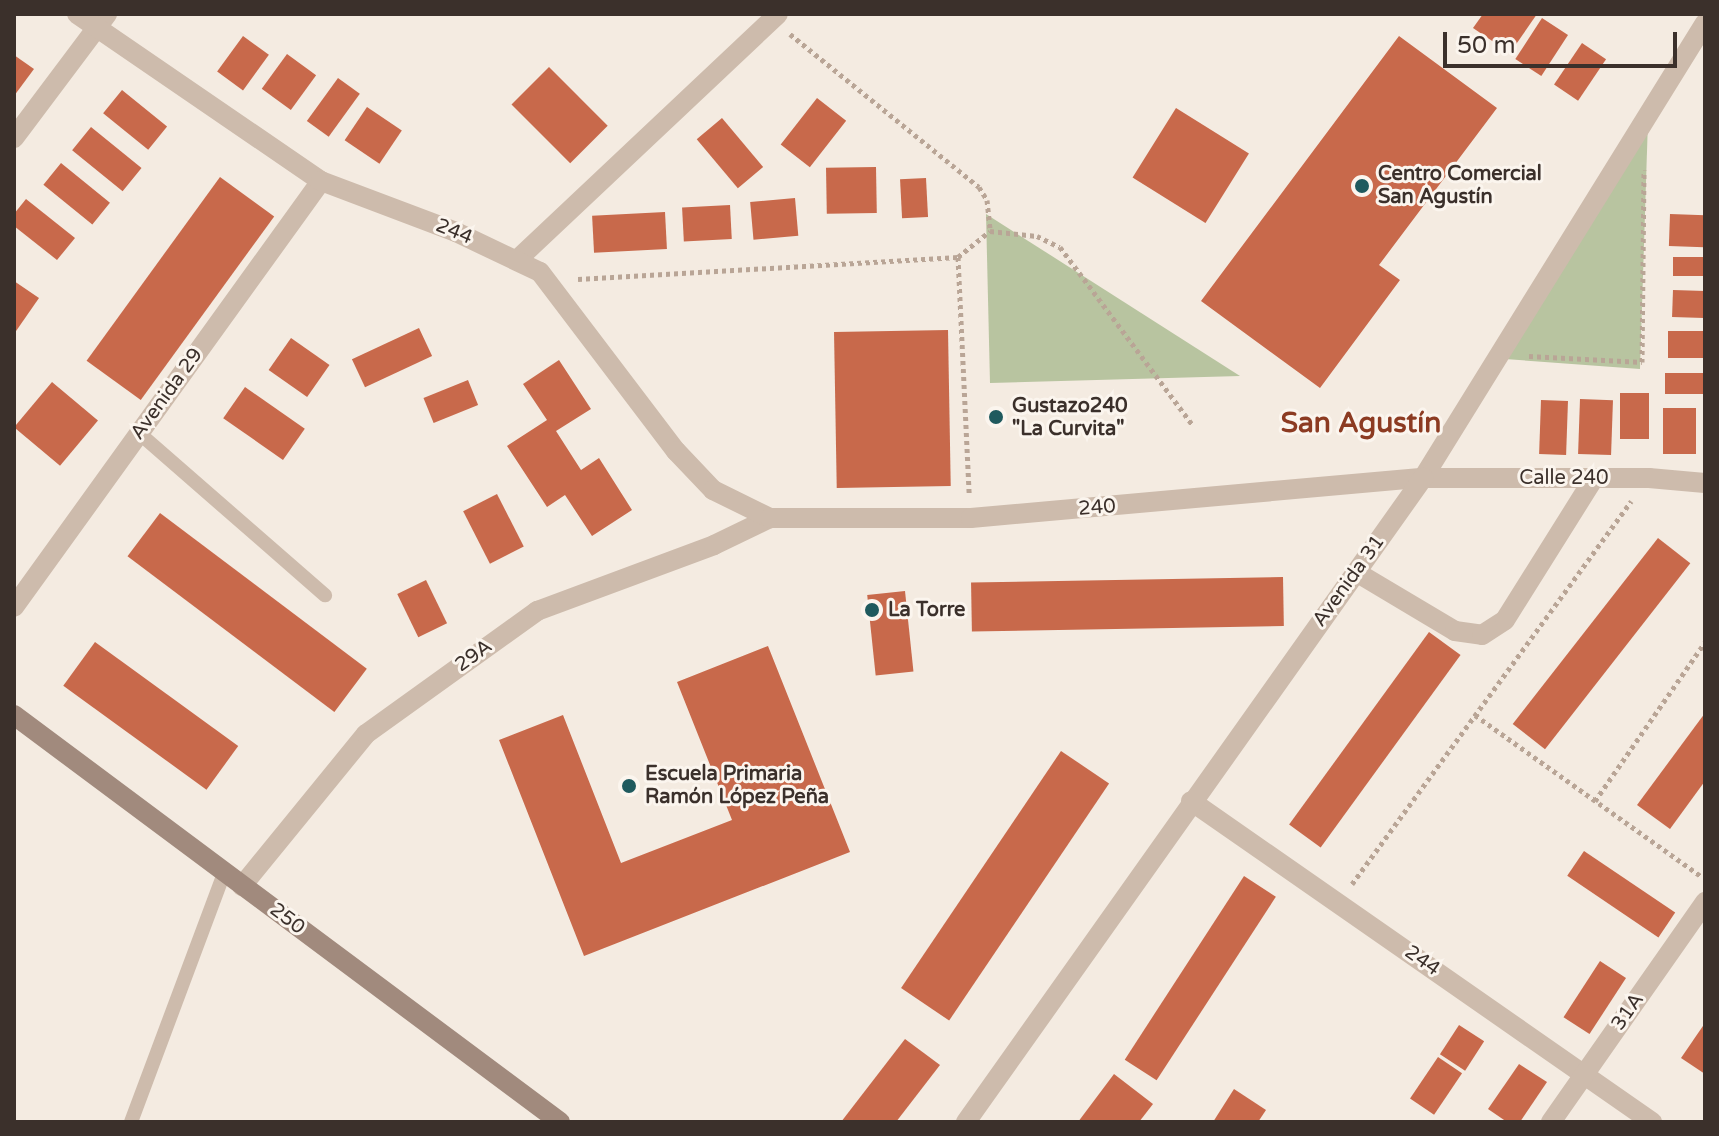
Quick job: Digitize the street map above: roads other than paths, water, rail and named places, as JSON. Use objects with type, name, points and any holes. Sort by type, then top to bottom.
[{"type":"main road","name":"250","points":[[14,715],[560,1122]]},
{"type":"street","name":"244","points":[[77,14],[102,21],[321,181],[518,259],[554,287],[676,451],[713,490],[770,518]]},
{"type":"street","points":[[518,259],[775,17]]},
{"type":"street","points":[[14,138],[102,21]]},
{"type":"street","name":"Avenida 31","points":[[966,1122],[1423,478],[1705,23]]},
{"type":"street","name":"Avenida 29","points":[[14,607],[321,181]]},
{"type":"street","name":"240","points":[[770,518],[827,522],[971,518],[1423,478]]},
{"type":"street","name":"Calle 240","points":[[1423,478],[1649,478],[1705,483]]},
{"type":"street","points":[[1356,572],[1455,631],[1482,635],[1505,620],[1594,478]]},
{"type":"street","name":"29A","points":[[242,886],[366,734],[537,611],[714,545],[770,518]]},
{"type":"street","name":"244","points":[[1191,801],[1652,1122]]},
{"type":"street","name":"31A","points":[[1551,1122],[1705,902]]},
{"type":"lane","points":[[139,433],[325,595]]},
{"type":"lane","points":[[131,1122],[224,873]]},
{"type":"place","name":"Centro Comercial San Agustín","points":[[1362,186]]},
{"type":"place","name":"Gustazo240 \"La Curvita\"","points":[[996,417]]},
{"type":"place","name":"La Torre","points":[[872,610]]},
{"type":"place","name":"Escuela Primaria Ramón López Peña","points":[[629,786]]},
{"type":"district","name":"San Agustín","points":[[1361,423]]}]
